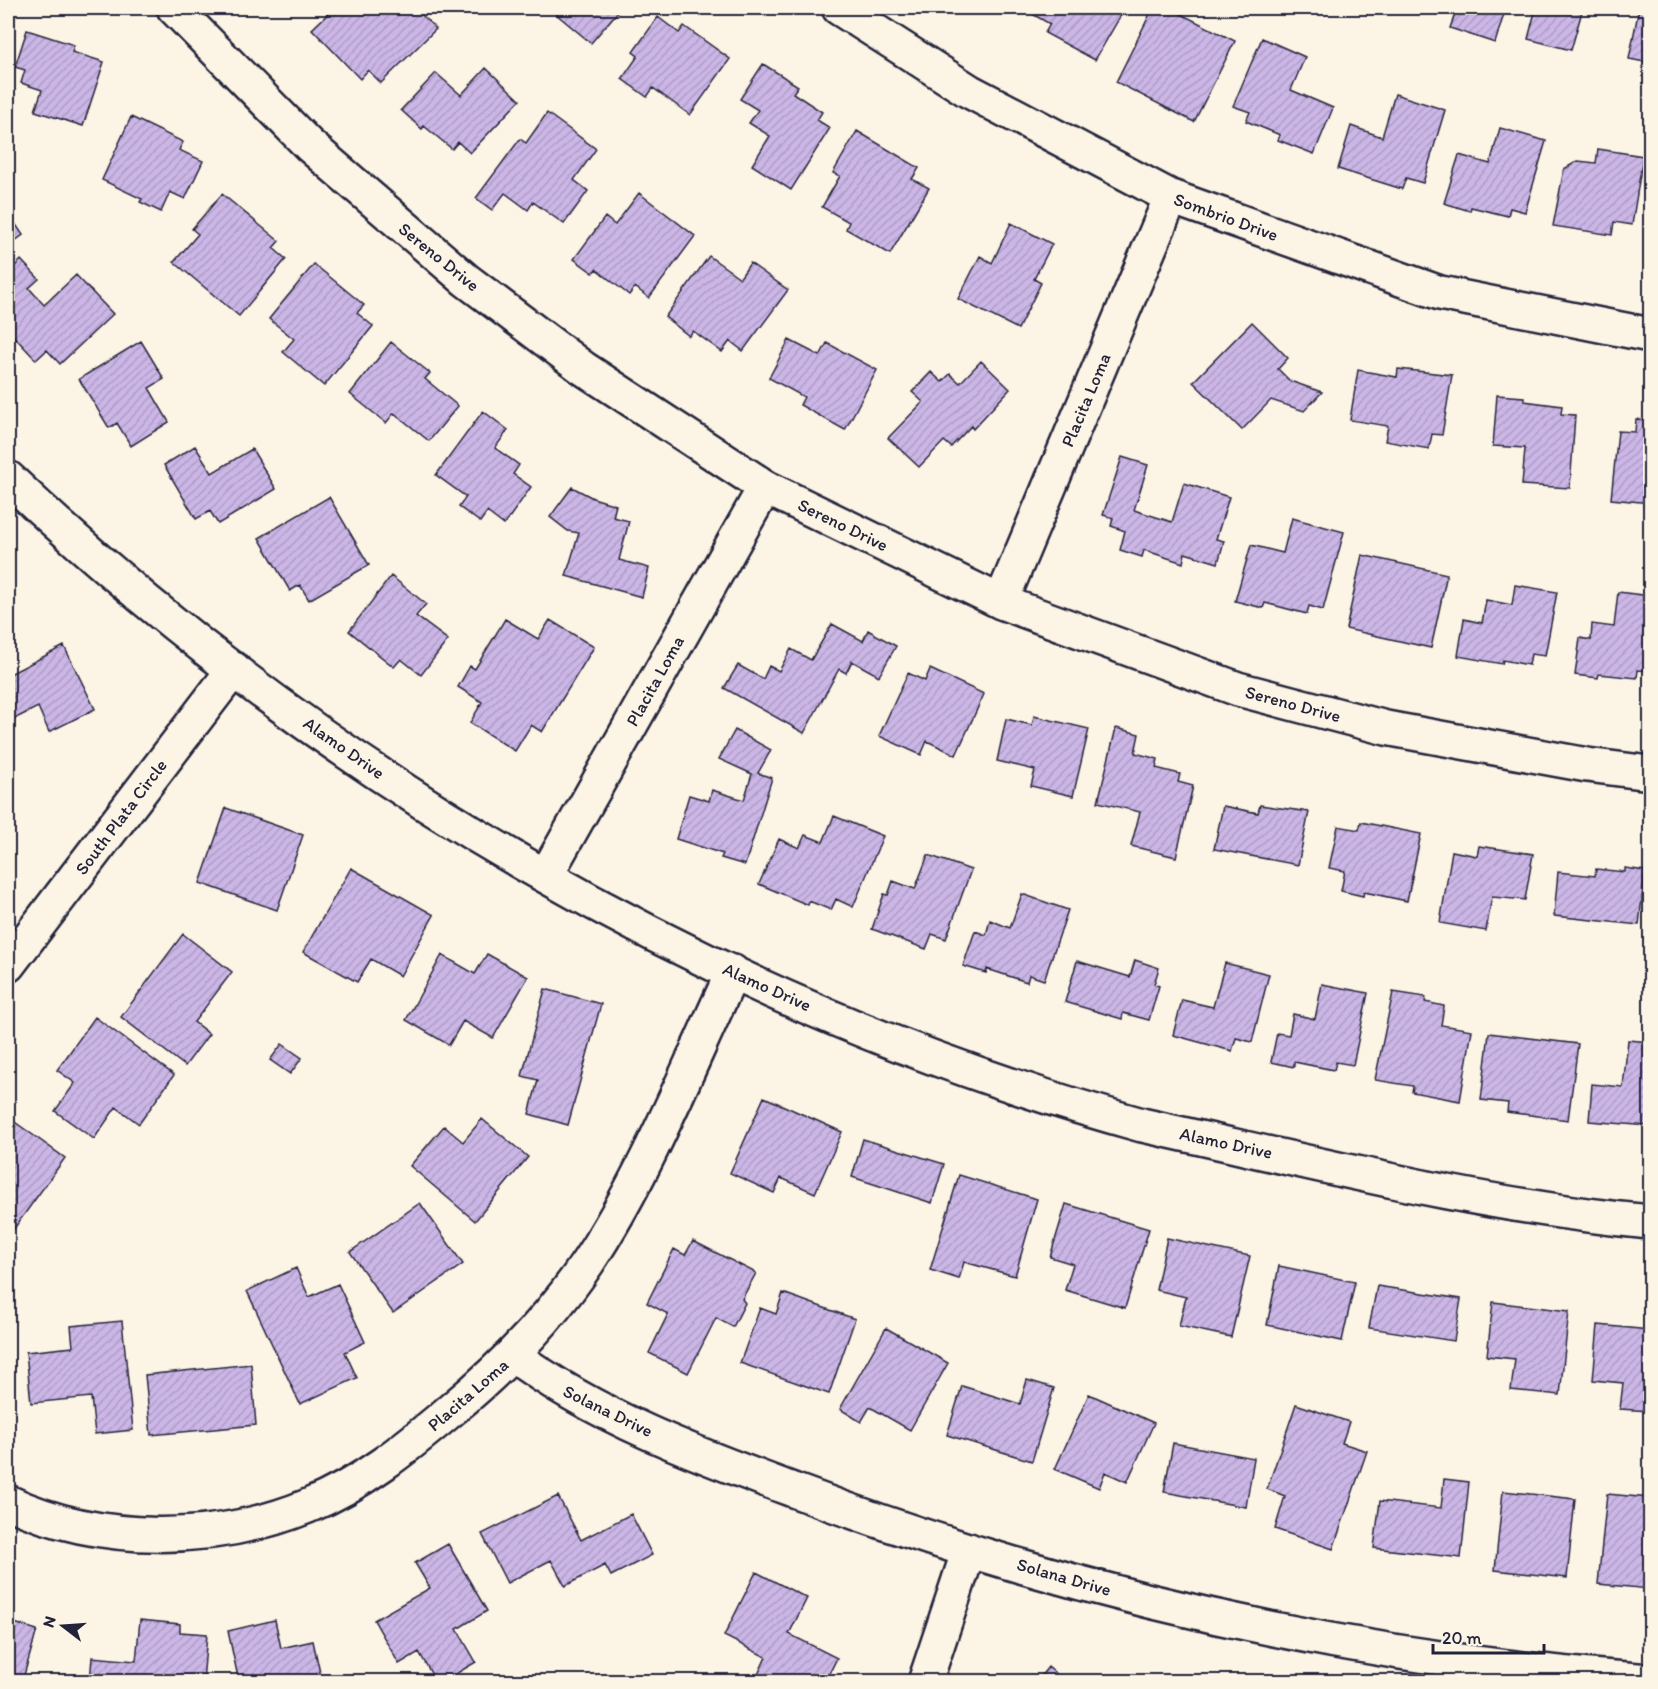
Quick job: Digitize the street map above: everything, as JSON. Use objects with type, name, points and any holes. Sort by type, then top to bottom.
[{"type":"street","name":"Sereno Drive","points":[[174,8],[309,145],[466,280],[583,368],[765,487],[1001,602],[1238,689],[1386,728],[1587,765],[1650,773]]},
{"type":"street","name":"Sombrio Drive","points":[[839,8],[969,91],[1171,198],[1440,293],[1650,335]]},
{"type":"street","name":"Placita Loma","points":[[1001,602],[1171,198]]},
{"type":"street","name":"Alamo Drive","points":[[8,478],[51,519],[234,669],[357,758],[487,841],[546,875],[624,919],[733,972],[936,1058],[1071,1104],[1142,1125],[1471,1197],[1573,1214],[1650,1222]]},
{"type":"street","name":"Placita Loma","points":[[546,875],[765,487]]},
{"type":"street","name":"South Plata Circle","points":[[8,965],[234,669]]},
{"type":"street","name":"Placita Loma","points":[[8,1502],[74,1525],[130,1533],[183,1534],[228,1529],[270,1520],[310,1505],[350,1485],[387,1462],[456,1406],[513,1355],[555,1309],[589,1261],[642,1166],[733,972]]},
{"type":"street","name":"Solana Drive","points":[[513,1355],[570,1394],[710,1457],[848,1510],[969,1550],[1136,1598],[1266,1628],[1569,1678],[1650,1682]]},
{"type":"street","points":[[924,1682],[969,1550]]},
{"type":"building","points":[[334,8],[415,8],[436,29],[381,83],[368,70],[360,79],[312,29]]},
{"type":"building","points":[[561,8],[621,8],[591,43],[556,14]]},
{"type":"building","points":[[1029,8],[1125,8],[1095,60],[1045,33],[1050,24],[1027,11]]},
{"type":"building","points":[[1153,8],[1169,8],[1235,41],[1194,122],[1116,82]]},
{"type":"building","points":[[1457,8],[1499,8],[1498,11],[1504,14],[1495,43],[1450,28]]},
{"type":"building","points":[[1536,8],[1583,8],[1571,50],[1528,39]]},
{"type":"building","points":[[1588,8],[1606,8],[1605,12]]},
{"type":"building","points":[[1639,8],[1650,8],[1650,63],[1629,59]]},
{"type":"building","points":[[658,17],[679,33],[684,26],[730,59],[690,115],[653,88],[647,97],[622,79],[638,56],[633,52]]},
{"type":"building","points":[[27,30],[74,45],[72,52],[104,62],[83,126],[35,111],[42,90],[21,83],[25,70],[15,67]]},
{"type":"building","points":[[1262,38],[1305,57],[1291,90],[1333,108],[1314,154],[1278,140],[1280,135],[1246,121],[1250,112],[1233,106]]},
{"type":"building","points":[[763,64],[798,86],[793,93],[822,112],[817,120],[830,128],[791,190],[752,165],[770,136],[749,123],[758,110],[740,99]]},
{"type":"building","points":[[486,68],[520,100],[470,153],[458,142],[452,149],[424,126],[422,129],[401,110],[436,73],[461,95]]},
{"type":"building","points":[[1395,94],[1445,110],[1423,183],[1406,178],[1402,189],[1338,169],[1351,126],[1382,137]]},
{"type":"building","points":[[547,113],[596,149],[574,180],[588,191],[564,224],[533,202],[528,210],[505,193],[492,210],[476,198],[520,139],[526,143]]},
{"type":"building","points":[[131,117],[183,142],[179,150],[203,161],[185,199],[170,192],[161,212],[140,202],[142,199],[102,180]]},
{"type":"building","points":[[1500,128],[1546,141],[1525,212],[1510,208],[1508,216],[1471,207],[1470,211],[1444,203],[1459,155],[1490,164]]},
{"type":"building","points":[[857,131],[919,168],[912,179],[929,188],[890,254],[846,229],[849,222],[822,207],[840,176],[833,173]]},
{"type":"building","points":[[1598,149],[1643,156],[1632,225],[1614,222],[1612,235],[1553,226],[1564,169],[1578,161],[1596,163]]},
{"type":"building","points":[[639,193],[695,236],[649,298],[635,287],[629,295],[596,269],[593,273],[574,259],[605,217],[615,225]]},
{"type":"building","points":[[222,194],[279,241],[273,248],[286,259],[239,316],[174,262],[198,234],[192,229]]},
{"type":"building","points":[[8,213],[23,235],[8,246]]},
{"type":"building","points":[[1011,223],[1052,244],[1034,279],[1041,283],[1018,329],[958,299],[980,256],[992,263]]},
{"type":"building","points":[[709,256],[740,278],[750,263],[788,290],[743,351],[730,341],[722,352],[693,331],[689,336],[665,317]]},
{"type":"building","points":[[21,260],[39,279],[29,288],[44,305],[76,275],[113,314],[60,364],[47,350],[36,360],[8,330],[8,273]]},
{"type":"building","points":[[314,264],[364,305],[357,313],[373,326],[324,386],[283,352],[294,339],[269,319]]},
{"type":"building","points":[[1252,322],[1288,358],[1278,369],[1290,381],[1322,392],[1304,411],[1271,400],[1242,430],[1193,382]]},
{"type":"building","points":[[789,340],[820,356],[827,343],[877,370],[845,430],[800,405],[804,397],[769,378]]},
{"type":"building","points":[[141,341],[164,379],[149,388],[169,422],[131,446],[117,423],[109,428],[79,379]]},
{"type":"building","points":[[391,342],[430,373],[425,379],[458,406],[429,441],[394,413],[386,423],[350,394]]},
{"type":"building","points":[[981,361],[1010,389],[973,429],[971,426],[951,447],[944,441],[919,467],[888,438],[923,402],[912,392],[931,372],[942,382],[950,374],[960,383]]},
{"type":"building","points":[[1398,369],[1452,375],[1442,435],[1432,434],[1429,449],[1385,441],[1388,426],[1350,420],[1358,370],[1397,377]]},
{"type":"building","points":[[1497,395],[1524,397],[1524,401],[1562,406],[1561,414],[1575,415],[1570,488],[1522,485],[1525,448],[1493,446]]},
{"type":"building","points":[[483,411],[508,430],[495,448],[519,465],[513,474],[531,487],[504,525],[487,512],[480,522],[459,507],[466,497],[436,475]]},
{"type":"building","points":[[1636,419],[1650,421],[1650,503],[1611,499],[1618,431],[1635,432]]},
{"type":"building","points":[[195,446],[212,473],[252,449],[276,489],[218,524],[210,511],[196,519],[164,465]]},
{"type":"building","points":[[1122,457],[1148,465],[1134,510],[1172,522],[1184,483],[1229,497],[1216,539],[1224,541],[1218,563],[1185,553],[1183,563],[1144,550],[1142,557],[1120,550],[1125,531],[1111,526],[1113,518],[1103,515]]},
{"type":"building","points":[[572,487],[593,498],[616,505],[613,517],[629,521],[619,560],[649,568],[642,597],[566,576],[579,533],[568,531],[550,517]]},
{"type":"building","points":[[329,497],[369,565],[309,600],[300,585],[290,591],[259,538]]},
{"type":"building","points":[[1292,518],[1344,532],[1323,610],[1309,606],[1307,614],[1265,603],[1263,608],[1235,601],[1251,545],[1283,553]]},
{"type":"building","points":[[1362,555],[1447,574],[1431,648],[1346,629]]},
{"type":"building","points":[[391,576],[426,604],[416,616],[448,640],[421,675],[401,659],[394,667],[349,631]]},
{"type":"building","points":[[1515,585],[1557,592],[1545,656],[1531,654],[1529,665],[1503,660],[1502,664],[1458,656],[1464,619],[1482,623],[1486,600],[1512,605]]},
{"type":"building","points":[[1618,592],[1650,596],[1650,671],[1638,670],[1637,678],[1599,674],[1598,678],[1575,675],[1580,638],[1591,640],[1592,624],[1614,627]]},
{"type":"building","points":[[505,619],[538,639],[550,620],[594,647],[542,732],[531,725],[515,751],[470,723],[482,702],[458,687],[470,666],[475,669]]},
{"type":"building","points":[[832,624],[863,641],[868,630],[896,646],[879,676],[852,661],[846,673],[839,669],[804,733],[724,688],[738,665],[763,679],[769,666],[779,671],[791,649],[811,660]]},
{"type":"building","points":[[64,646],[95,709],[49,732],[38,707],[8,722],[8,675]]},
{"type":"building","points":[[930,669],[984,694],[956,755],[927,741],[921,755],[879,736],[908,673],[925,681]]},
{"type":"building","points":[[1034,716],[1089,729],[1073,796],[1031,786],[1035,770],[997,761],[1006,719],[1032,725]]},
{"type":"building","points":[[1116,728],[1139,734],[1135,753],[1158,759],[1156,768],[1180,774],[1178,782],[1193,786],[1176,857],[1131,846],[1140,812],[1098,802]]},
{"type":"building","points":[[735,730],[771,750],[758,773],[772,778],[745,865],[721,858],[723,854],[676,839],[689,795],[709,801],[712,790],[744,800],[752,774],[719,759]]},
{"type":"building","points":[[1260,805],[1309,812],[1298,865],[1214,849],[1223,806],[1258,813]]},
{"type":"building","points":[[226,808],[303,835],[277,910],[200,883]]},
{"type":"building","points":[[834,816],[883,836],[853,907],[836,899],[831,910],[809,901],[808,905],[759,884],[779,839],[799,848],[805,835],[823,842]]},
{"type":"building","points":[[1361,822],[1421,834],[1407,901],[1364,892],[1363,896],[1341,891],[1345,871],[1329,868],[1338,826],[1359,830]]},
{"type":"building","points":[[1479,846],[1533,854],[1525,900],[1492,897],[1486,931],[1440,923],[1452,851],[1477,856]]},
{"type":"building","points":[[928,855],[971,870],[946,939],[932,934],[926,949],[872,929],[884,894],[888,895],[893,881],[915,889]]},
{"type":"building","points":[[351,868],[434,915],[400,976],[371,959],[357,982],[303,952]]},
{"type":"building","points":[[1625,868],[1645,871],[1639,925],[1554,916],[1558,872],[1595,876],[1596,869],[1625,872]]},
{"type":"building","points":[[1022,894],[1068,910],[1044,980],[1029,975],[1027,982],[987,969],[986,973],[963,966],[975,931],[986,935],[990,920],[1010,928]]},
{"type":"building","points":[[183,934],[232,972],[194,1022],[209,1034],[185,1066],[121,1017]]},
{"type":"building","points":[[487,954],[528,977],[493,1038],[463,1021],[449,1045],[406,1020],[442,955],[475,974]]},
{"type":"building","points":[[1135,960],[1159,968],[1154,984],[1159,986],[1149,1020],[1123,1013],[1122,1019],[1065,1002],[1077,961],[1130,977]]},
{"type":"building","points":[[1225,963],[1269,974],[1252,1042],[1236,1038],[1232,1051],[1173,1035],[1182,1000],[1213,1007]]},
{"type":"building","points":[[1322,984],[1368,993],[1353,1065],[1336,1062],[1334,1070],[1294,1062],[1294,1067],[1271,1062],[1277,1033],[1289,1035],[1293,1014],[1315,1019]]},
{"type":"building","points":[[545,989],[601,1004],[568,1125],[529,1114],[538,1080],[522,1076]]},
{"type":"building","points":[[1393,992],[1426,997],[1425,1002],[1444,1006],[1441,1025],[1472,1030],[1460,1101],[1412,1092],[1413,1086],[1375,1080]]},
{"type":"building","points":[[95,1017],[174,1075],[139,1124],[116,1107],[94,1139],[55,1111],[75,1083],[57,1070]]},
{"type":"building","points":[[1489,1033],[1578,1044],[1568,1120],[1507,1112],[1508,1103],[1481,1100]]},
{"type":"building","points":[[1628,1040],[1650,1042],[1648,1126],[1589,1121],[1592,1084],[1623,1087]]},
{"type":"building","points":[[282,1044],[302,1058],[290,1074],[270,1060]]},
{"type":"building","points":[[764,1097],[842,1132],[815,1193],[781,1178],[774,1193],[730,1173]]},
{"type":"building","points":[[482,1119],[528,1157],[475,1221],[410,1166],[444,1126],[463,1142]]},
{"type":"building","points":[[12,1120],[65,1158],[8,1237],[8,1126]]},
{"type":"building","points":[[863,1139],[944,1164],[932,1203],[852,1177]]},
{"type":"building","points":[[959,1175],[1037,1199],[1015,1276],[964,1262],[959,1279],[930,1270]]},
{"type":"building","points":[[420,1203],[463,1264],[393,1313],[350,1252]]},
{"type":"building","points":[[1066,1204],[1149,1229],[1125,1308],[1065,1290],[1073,1264],[1050,1257]]},
{"type":"building","points":[[1167,1238],[1250,1256],[1231,1337],[1179,1326],[1186,1297],[1156,1290]]},
{"type":"building","points":[[693,1241],[756,1273],[742,1299],[745,1303],[733,1327],[716,1318],[688,1373],[649,1353],[668,1314],[647,1303],[674,1249],[685,1255]]},
{"type":"building","points":[[1279,1266],[1355,1282],[1342,1341],[1267,1325]]},
{"type":"building","points":[[296,1268],[309,1297],[338,1284],[365,1342],[345,1352],[357,1378],[300,1404],[247,1291]]},
{"type":"building","points":[[1377,1286],[1461,1299],[1454,1341],[1369,1328]]},
{"type":"building","points":[[783,1293],[855,1319],[829,1394],[740,1363],[760,1308],[776,1314]]},
{"type":"building","points":[[1493,1302],[1569,1311],[1560,1395],[1511,1390],[1515,1359],[1487,1356]]},
{"type":"building","points":[[122,1321],[133,1430],[95,1434],[91,1397],[31,1403],[26,1352],[73,1347],[71,1326]]},
{"type":"building","points":[[1598,1325],[1650,1330],[1650,1411],[1620,1409],[1623,1383],[1593,1380]]},
{"type":"building","points":[[886,1328],[948,1363],[910,1430],[870,1407],[861,1422],[840,1409]]},
{"type":"building","points":[[251,1364],[256,1425],[151,1435],[145,1375]]},
{"type":"building","points":[[1027,1380],[1054,1388],[1032,1461],[947,1435],[962,1386],[1020,1404]]},
{"type":"building","points":[[1089,1394],[1154,1423],[1127,1482],[1105,1472],[1099,1488],[1055,1469]]},
{"type":"building","points":[[1296,1404],[1349,1422],[1342,1443],[1367,1451],[1333,1549],[1275,1529],[1285,1496],[1267,1489]]},
{"type":"building","points":[[1173,1443],[1254,1458],[1246,1507],[1164,1492]]},
{"type":"building","points":[[1444,1479],[1469,1482],[1461,1558],[1374,1548],[1380,1501],[1441,1508]]},
{"type":"building","points":[[1503,1491],[1575,1499],[1567,1578],[1495,1570]]},
{"type":"building","points":[[1607,1494],[1650,1498],[1650,1589],[1598,1584]]},
{"type":"building","points":[[558,1496],[581,1540],[631,1514],[652,1555],[611,1576],[605,1565],[565,1586],[551,1560],[507,1583],[482,1534]]},
{"type":"building","points":[[448,1544],[487,1611],[457,1629],[476,1662],[442,1682],[436,1682],[419,1652],[399,1664],[374,1620],[430,1588],[415,1563]]},
{"type":"building","points":[[756,1572],[807,1598],[789,1634],[837,1658],[825,1682],[795,1682],[789,1679],[788,1682],[756,1682],[766,1657],[724,1636]]},
{"type":"building","points":[[140,1620],[180,1624],[180,1632],[207,1634],[203,1682],[90,1682],[92,1657],[136,1661]]},
{"type":"building","points":[[275,1620],[281,1648],[313,1641],[322,1682],[239,1682],[228,1631]]},
{"type":"building","points":[[8,1621],[37,1630],[22,1682],[8,1682]]},
{"type":"building","points":[[1048,1667],[1066,1682],[1036,1682]]}]
